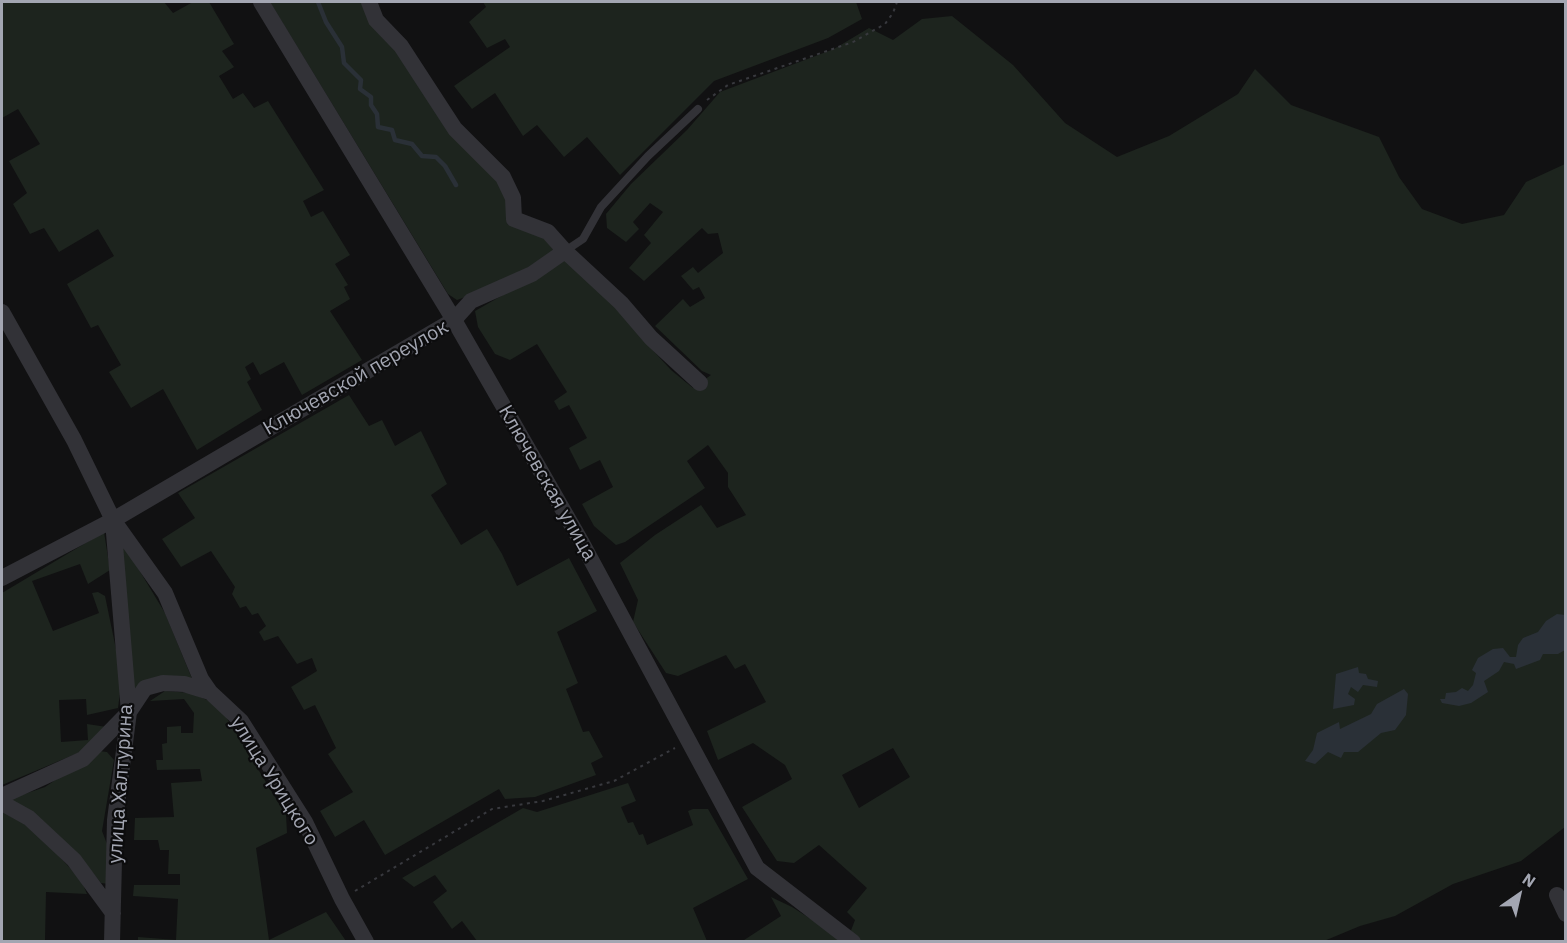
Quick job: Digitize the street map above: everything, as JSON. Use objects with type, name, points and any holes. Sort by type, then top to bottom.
[{"type":"street","name":"Ключевская улица","points":[[261,2],[454,320],[582,543],[758,868],[853,942]]},
{"type":"street","points":[[369,2],[376,20],[401,46],[455,129],[503,177],[513,198],[514,219],[548,232],[621,303],[651,338],[700,383]]},
{"type":"street","name":"Ключевской переулок","points":[[2,578],[113,520],[454,320],[471,301],[532,274],[565,251]]},
{"type":"street","name":"улица Урицкого","points":[[2,312],[74,440],[113,520],[165,593],[201,679],[210,692],[240,721],[305,822],[342,899],[366,942]]},
{"type":"street","name":"улица Халтурина","points":[[112,942],[115,820],[129,712],[113,520]]},
{"type":"street","points":[[2,796],[83,759],[129,712],[145,688],[164,683],[183,684],[210,692]]},
{"type":"street","points":[[2,804],[29,818],[74,860],[113,914]]},
{"type":"street","points":[[1557,895],[1566,914]]},
{"type":"lane","name":"Ключевской переулок","points":[[565,251],[583,239],[601,207],[648,156],[698,109]]},
{"type":"path","points":[[698,109],[714,93],[728,85],[853,42],[885,24],[897,2]]},
{"type":"path","points":[[342,899],[492,809],[543,801],[614,781],[689,741]]},
{"type":"shaded area","points":[[2,2],[164,2],[173,13],[193,2],[209,2],[234,44],[222,51],[234,67],[219,76],[233,99],[243,93],[254,108],[268,101],[324,190],[303,201],[311,217],[323,211],[350,255],[335,264],[348,285],[344,287],[350,299],[330,311],[362,360],[302,395],[284,362],[260,375],[253,362],[245,367],[251,379],[247,382],[262,410],[197,450],[163,389],[131,408],[109,372],[121,365],[98,325],[91,328],[67,284],[114,256],[98,229],[59,252],[44,228],[30,234],[13,204],[27,193],[9,161],[40,144],[18,109],[2,118]]},
{"type":"shaded area","points":[[270,2],[362,2],[498,180],[507,201],[507,224],[543,237],[555,251],[529,268],[482,291],[457,300],[448,294]]},
{"type":"shaded area","points":[[483,2],[856,2],[862,19],[828,38],[714,81],[620,175],[587,137],[564,157],[537,125],[523,136],[495,93],[472,109],[454,86],[510,47],[505,39],[487,48],[469,22],[486,7]]},
{"type":"shaded area","points":[[952,16],[1013,65],[1065,123],[1117,157],[1169,136],[1238,94],[1255,69],[1291,105],[1379,137],[1399,177],[1422,209],[1462,224],[1504,215],[1526,182],[1565,164],[1565,827],[1521,861],[1453,884],[1395,916],[1360,926],[1324,941],[847,941],[855,920],[847,912],[867,888],[819,845],[794,863],[777,861],[742,807],[792,779],[785,765],[753,743],[718,760],[707,731],[766,702],[745,664],[735,669],[726,655],[678,676],[666,673],[633,622],[638,600],[620,563],[655,535],[701,505],[717,528],[746,515],[728,487],[728,473],[708,445],[687,461],[705,488],[625,542],[616,545],[594,526],[582,504],[613,487],[600,460],[580,470],[569,448],[587,438],[569,405],[559,410],[554,401],[567,392],[537,344],[510,360],[495,354],[478,327],[475,311],[564,260],[612,301],[671,370],[693,388],[711,375],[702,371],[655,326],[683,299],[690,307],[705,298],[699,287],[693,290],[681,276],[693,267],[698,273],[723,253],[718,233],[708,234],[702,228],[644,281],[629,268],[651,243],[644,235],[663,212],[650,203],[633,222],[639,229],[626,242],[607,228],[606,214],[631,184],[687,130],[720,92],[834,49],[869,28],[893,40],[922,19]],"holes":[[[893,748],[910,777],[859,808],[842,775]]]},
{"type":"shaded area","points":[[349,395],[369,426],[382,420],[395,446],[421,431],[447,484],[431,495],[461,545],[487,529],[517,586],[569,558],[597,611],[557,632],[578,683],[566,689],[583,732],[589,731],[603,757],[591,763],[596,775],[535,797],[505,799],[499,789],[385,855],[364,820],[335,837],[320,811],[353,792],[328,754],[336,748],[315,705],[304,710],[291,687],[317,671],[312,658],[297,664],[278,636],[264,641],[259,632],[266,626],[258,613],[252,615],[246,606],[240,608],[232,594],[235,587],[211,551],[181,567],[162,539],[195,518],[178,493]]},
{"type":"shaded area","points":[[104,532],[110,570],[88,584],[80,564],[32,581],[53,631],[99,613],[92,593],[98,592],[105,596],[121,685],[118,708],[87,715],[86,699],[59,700],[61,742],[88,740],[87,724],[107,727],[85,750],[2,785],[2,593]]},
{"type":"shaded area","points":[[121,540],[165,613],[193,681],[133,696]]},
{"type":"shaded area","points":[[1557,614],[1565,615],[1565,650],[1558,654],[1543,654],[1540,660],[1516,669],[1514,664],[1504,662],[1499,671],[1484,681],[1488,692],[1471,703],[1459,706],[1442,703],[1440,699],[1445,699],[1446,693],[1456,692],[1462,688],[1468,691],[1473,685],[1476,673],[1472,670],[1478,658],[1493,649],[1503,648],[1510,657],[1516,657],[1518,645],[1523,638],[1538,632],[1546,621]]},
{"type":"shaded area","points":[[1358,667],[1359,673],[1366,674],[1368,679],[1378,681],[1377,687],[1363,685],[1358,692],[1351,687],[1348,694],[1355,699],[1354,705],[1333,709],[1336,674]]},
{"type":"shaded area","points":[[1404,689],[1408,694],[1406,715],[1395,730],[1381,733],[1358,752],[1344,752],[1341,758],[1328,752],[1315,764],[1305,761],[1313,750],[1317,733],[1339,722],[1340,729],[1371,714],[1377,704]]},
{"type":"shaded area","points":[[165,691],[192,693],[209,701],[223,712],[286,815],[287,833],[256,848],[269,940],[326,912],[346,941],[138,941],[138,937],[176,940],[178,899],[133,896],[134,885],[180,885],[180,874],[168,874],[169,850],[160,850],[158,840],[134,840],[135,818],[174,817],[171,783],[202,781],[200,769],[157,770],[156,760],[163,760],[162,744],[167,743],[167,727],[181,726],[181,733],[193,733],[194,713],[184,699],[150,701]]},
{"type":"shaded area","points":[[99,751],[107,752],[114,760],[102,831],[107,844],[109,884],[101,883],[79,856],[7,800],[45,787]]},
{"type":"shaded area","points":[[628,783],[636,801],[621,807],[628,823],[633,822],[639,835],[643,834],[647,845],[693,825],[688,811],[708,809],[748,879],[693,908],[707,941],[477,941],[462,921],[452,929],[433,902],[447,891],[435,875],[414,887],[402,878],[523,808],[537,812]]},
{"type":"shaded area","points":[[2,810],[17,818],[46,842],[81,880],[87,894],[46,892],[45,940],[2,941]]},
{"type":"shaded area","points":[[771,897],[792,907],[828,930],[840,942],[741,942],[781,916]]},
{"type":"waterway","points":[[318,2],[326,22],[342,47],[344,63],[361,80],[360,89],[371,97],[371,105],[377,114],[378,127],[392,130],[395,140],[412,144],[422,156],[436,157],[445,166],[456,185]]}]
